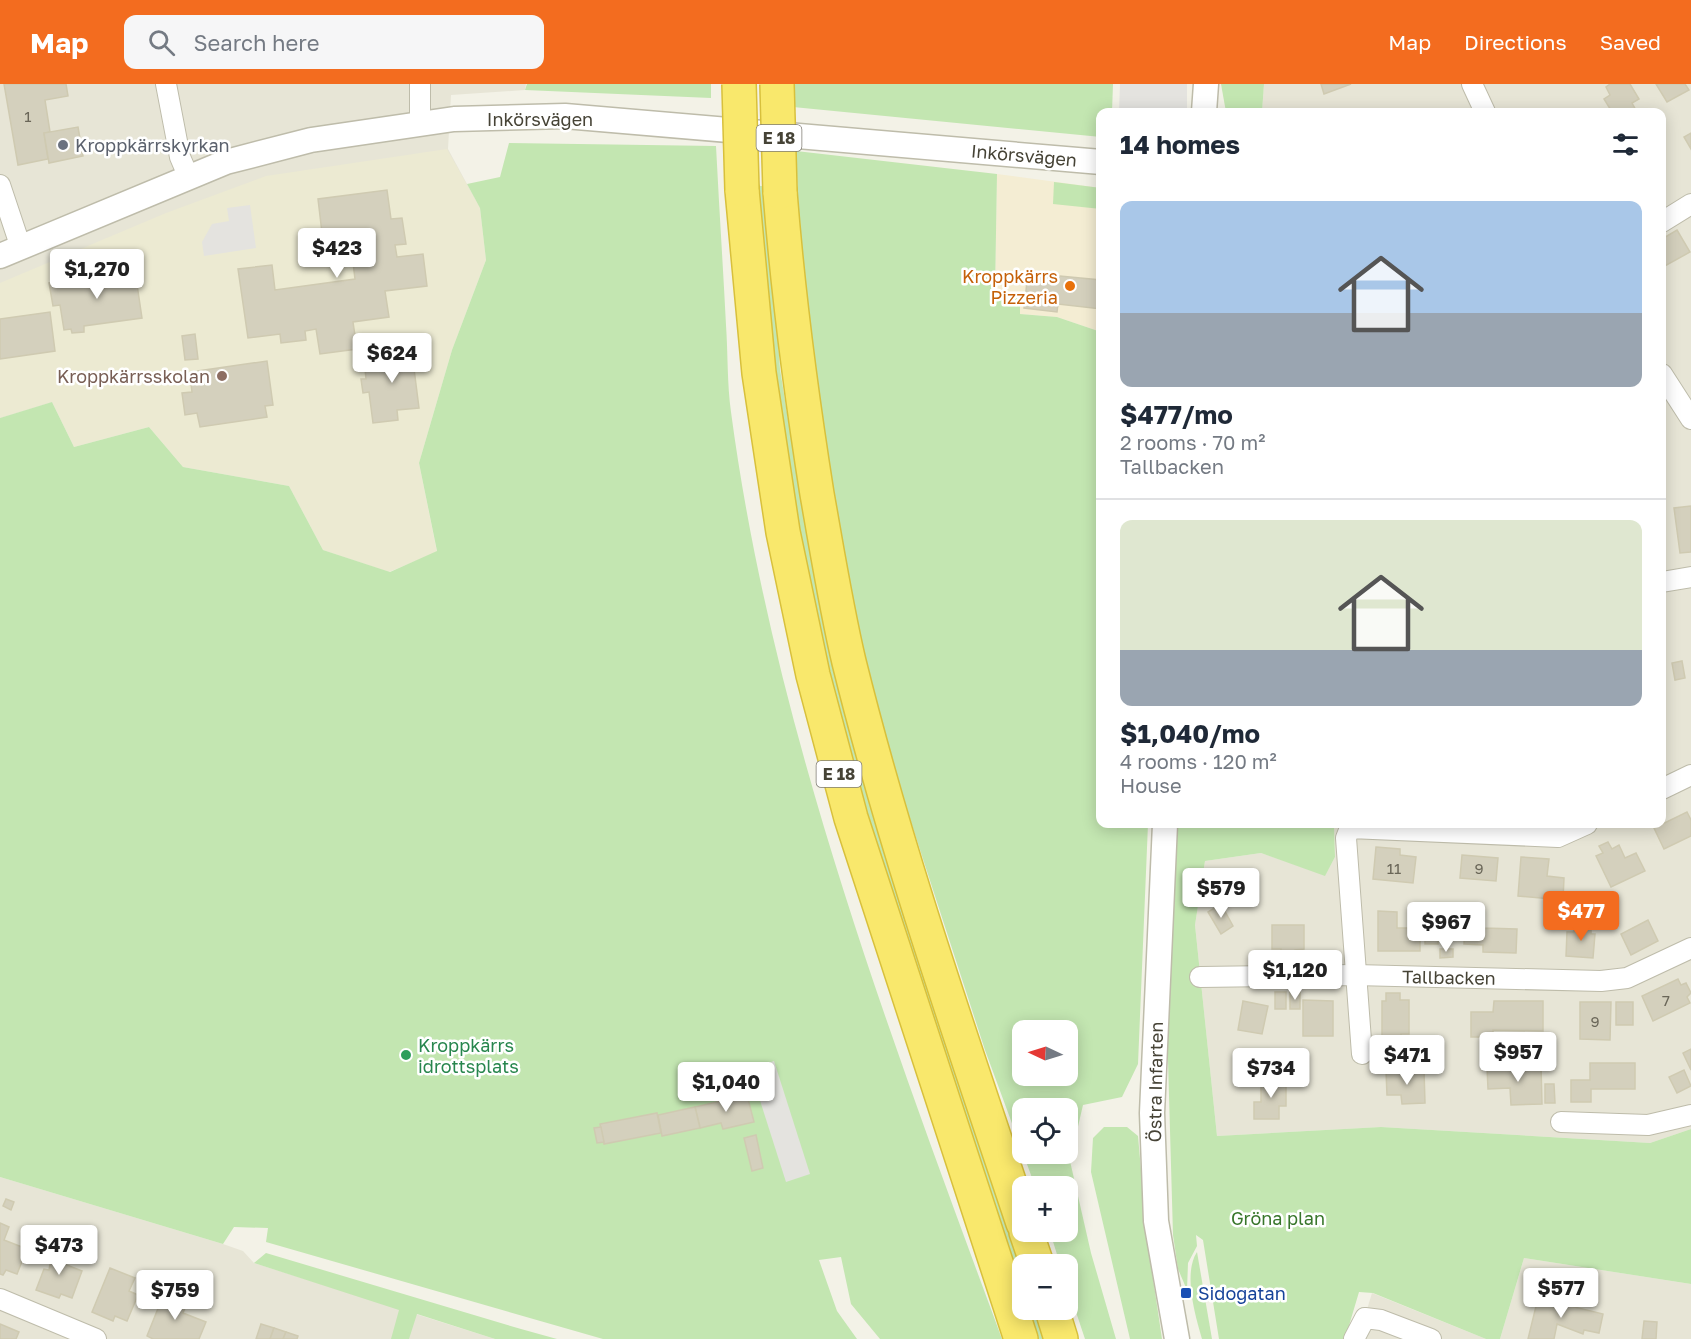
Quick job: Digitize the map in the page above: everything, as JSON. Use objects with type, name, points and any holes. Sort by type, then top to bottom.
[{"type":"highway","name":"E 18","points":[[739,84],[742,190],[759,373],[783,532],[813,675],[851,818],[1021,1339]]},
{"type":"highway","name":"E 18","points":[[777,84],[780,192],[797,369],[849,660],[924,923],[1012,1190]]},
{"type":"highway","points":[[1055,1320],[1061,1339]]},
{"type":"street","points":[[166,84],[180,157],[189,177]]},
{"type":"street","points":[[420,84],[420,123]]},
{"type":"street","points":[[1204,108],[1206,84]]},
{"type":"street","points":[[1472,84],[1483,108]]},
{"type":"street","name":"Inkörsvägen","points":[[11,252],[226,162],[302,142],[454,119],[564,116],[1096,162]]},
{"type":"street","points":[[0,184],[11,252]]},
{"type":"street","points":[[1666,220],[1691,204]]},
{"type":"street","points":[[1666,380],[1691,419]]},
{"type":"street","points":[[1666,581],[1691,577]]},
{"type":"street","points":[[1666,787],[1691,775]]},
{"type":"street","name":"Östra Infarten","points":[[1165,828],[1152,1113],[1156,1221],[1177,1339]]},
{"type":"street","points":[[1362,1054],[1346,838],[1350,828],[1558,837],[1578,828]]},
{"type":"street","name":"Tallbacken","points":[[1200,978],[1355,975],[1601,981],[1627,978],[1691,948]]},
{"type":"street","points":[[1561,1122],[1648,1125],[1691,1115]]},
{"type":"street","points":[[0,1299],[96,1339]]},
{"type":"street","points":[[1354,1339],[1365,1318],[1381,1320],[1431,1339]]},
{"type":"shaded area","points":[[0,84],[526,84],[525,90],[451,95],[448,149],[480,208],[52,402],[0,418]]},
{"type":"shaded area","points":[[1120,84],[1187,84],[1187,108],[1119,108]]},
{"type":"shaded area","points":[[1264,84],[1691,84],[1691,1129],[1650,1143],[1381,1127],[1217,1136],[1195,925],[1205,861],[1261,853],[1325,875],[1335,857],[1334,828],[1666,828],[1666,108],[1262,108]]},
{"type":"shaded area","name":"Kroppkärrsskolan","points":[[447,149],[480,208],[486,260],[452,350],[419,463],[437,552],[389,572],[323,550],[289,486],[183,467],[149,427],[74,447],[52,402],[0,418],[0,283],[166,213],[266,176]]},
{"type":"shaded area","points":[[997,174],[1096,187],[1096,330],[1057,317],[1020,314],[995,293]]},
{"type":"shaded area","points":[[250,205],[256,248],[204,256],[202,242],[212,224],[229,221],[227,208]]},
{"type":"shaded area","points":[[774,1061],[810,1174],[786,1182],[750,1069]]},
{"type":"shaded area","points":[[0,1177],[223,1244],[243,1251],[254,1263],[495,1339],[0,1339]]},
{"type":"shaded area","points":[[1524,1258],[1691,1284],[1691,1339],[1500,1339]]},
{"type":"shaded area","points":[[1372,1293],[1486,1339],[1358,1339]]},
{"type":"green space","points":[[527,84],[711,84],[711,98],[525,90]]},
{"type":"green space","points":[[792,84],[1113,84],[1112,108],[1096,108],[1096,137],[793,107]]},
{"type":"green space","points":[[1221,84],[1264,84],[1262,108],[1225,108]]},
{"type":"green space","points":[[509,143],[716,146],[730,401],[750,530],[776,648],[806,766],[841,882],[919,1113],[1002,1339],[880,1339],[851,1304],[841,1257],[819,1260],[837,1311],[857,1339],[603,1339],[266,1242],[268,1228],[234,1227],[223,1244],[0,1177],[0,418],[52,402],[74,447],[149,427],[183,467],[289,486],[323,550],[390,572],[437,551],[419,463],[452,350],[486,260],[480,208],[467,184],[500,177]]},
{"type":"green space","points":[[796,151],[997,174],[995,293],[1020,295],[1020,314],[1057,317],[1096,330],[1096,828],[1148,828],[1138,1064],[1122,1097],[1083,1105],[1078,1127],[1078,1098],[1012,1098],[1012,1123],[985,1050],[861,668],[803,320]]},
{"type":"green space","points":[[1054,182],[1096,187],[1096,208],[1053,204]]},
{"type":"green space","points":[[755,185],[767,187],[780,369],[802,507],[829,645],[1012,1231],[1012,1242],[1016,1242],[1019,1254],[1012,1254],[1012,1268],[869,836],[794,541],[763,310]]},
{"type":"green space","name":"Gröna plan","points":[[1175,828],[1334,828],[1335,857],[1325,876],[1261,853],[1205,861],[1195,925],[1217,1136],[1381,1127],[1650,1143],[1691,1129],[1691,1284],[1524,1258],[1500,1339],[1486,1339],[1373,1293],[1359,1292],[1345,1339],[1219,1339],[1203,1240],[1196,1235],[1197,1246],[1188,1263],[1187,1290],[1178,1269],[1173,1235],[1167,1026]]},
{"type":"green space","points":[[1104,1127],[1127,1127],[1138,1136],[1147,1238],[1162,1339],[1130,1339],[1091,1172],[1093,1138]]},
{"type":"green space","points":[[1027,1164],[1071,1164],[1073,1176],[1031,1176]]},
{"type":"green space","points":[[1078,1196],[1091,1253],[1116,1339],[1085,1339],[1078,1318],[1078,1254],[1057,1254],[1053,1242],[1078,1242]]},
{"type":"green space","points":[[1197,1252],[1212,1339],[1202,1339],[1194,1306],[1191,1271]]},
{"type":"green space","points":[[266,1253],[557,1339],[495,1339],[417,1314],[409,1339],[391,1339],[399,1310],[254,1263]]},
{"type":"green space","points":[[1029,1320],[1040,1320],[1047,1339],[1035,1339]]},
{"type":"building","points":[[4,84],[66,84],[68,96],[45,100],[50,132],[44,133],[48,159],[18,165]]},
{"type":"building","points":[[1321,84],[1351,84],[1324,94]]},
{"type":"building","points":[[1610,84],[1630,84],[1639,99],[1632,103],[1635,108],[1610,108],[1604,99],[1610,95],[1606,87]]},
{"type":"building","points":[[1656,84],[1685,84],[1689,90],[1667,102]]},
{"type":"building","name":"Kroppkärrskyrkan","points":[[78,127],[83,156],[49,163],[44,133]]},
{"type":"building","points":[[1691,133],[1691,149],[1684,137]]},
{"type":"building","points":[[387,190],[391,219],[402,218],[406,244],[395,245],[397,257],[423,254],[427,286],[385,291],[389,317],[353,322],[357,349],[320,354],[316,329],[305,331],[306,340],[281,343],[280,334],[248,338],[238,269],[272,265],[275,290],[355,279],[349,230],[322,233],[318,199]]},
{"type":"building","points":[[1677,230],[1690,252],[1666,265],[1666,237]]},
{"type":"building","points":[[135,271],[142,318],[84,326],[84,332],[72,333],[71,329],[64,330],[60,305],[53,306],[49,283]]},
{"type":"building","points":[[1028,273],[1096,280],[1096,308],[1058,304],[1057,312],[1024,308]]},
{"type":"building","points":[[50,312],[55,351],[0,359],[0,319]]},
{"type":"building","points":[[195,334],[198,359],[185,360],[182,336]]},
{"type":"building","points":[[411,345],[419,408],[397,410],[398,420],[373,423],[369,392],[363,393],[361,379],[366,379],[365,369],[377,367],[376,361],[383,360],[382,348]]},
{"type":"building","points":[[267,361],[273,405],[265,406],[267,417],[200,427],[197,413],[185,415],[182,393],[192,392],[191,384],[200,383],[198,371]]},
{"type":"building","points":[[1691,506],[1691,552],[1680,553],[1674,508]]},
{"type":"building","points":[[1682,661],[1685,678],[1675,680],[1672,663]]},
{"type":"building","points":[[1687,812],[1691,820],[1691,836],[1664,849],[1654,828],[1666,828],[1666,822]]},
{"type":"building","points":[[1608,842],[1612,849],[1619,845],[1625,858],[1636,853],[1645,871],[1611,887],[1596,856],[1603,853],[1599,846]]},
{"type":"building","points":[[1376,847],[1400,849],[1400,855],[1416,857],[1413,883],[1373,879]]},
{"type":"building","points":[[1462,855],[1498,858],[1496,881],[1460,878]]},
{"type":"building","points":[[1521,857],[1549,859],[1547,876],[1564,878],[1563,900],[1518,896]]},
{"type":"building","points":[[1221,904],[1233,926],[1221,934],[1208,912]]},
{"type":"building","points":[[1378,911],[1397,912],[1397,928],[1420,928],[1420,951],[1378,951]]},
{"type":"building","points":[[1648,920],[1658,941],[1631,955],[1621,934]]},
{"type":"building","points":[[1425,921],[1438,921],[1438,944],[1425,944]]},
{"type":"building","points":[[1465,921],[1484,921],[1484,928],[1517,929],[1516,953],[1483,952],[1483,945],[1464,944]]},
{"type":"building","points":[[1575,923],[1591,924],[1591,934],[1595,934],[1593,958],[1566,956],[1567,932],[1574,932]]},
{"type":"building","points":[[1272,925],[1304,925],[1304,949],[1295,950],[1295,954],[1281,955],[1281,949],[1272,949]]},
{"type":"building","points":[[1440,949],[1453,949],[1453,957],[1440,958]]},
{"type":"building","points":[[1678,979],[1681,985],[1686,983],[1691,993],[1687,997],[1690,1003],[1653,1021],[1642,996]]},
{"type":"building","points":[[1275,992],[1286,992],[1286,1009],[1275,1009]]},
{"type":"building","points":[[1290,992],[1300,992],[1300,1009],[1290,1009]]},
{"type":"building","points":[[1386,993],[1400,993],[1400,1000],[1409,1000],[1409,1034],[1401,1034],[1401,1045],[1382,1045],[1382,1001],[1386,1001]]},
{"type":"building","points":[[1303,1000],[1333,1001],[1333,1036],[1303,1036]]},
{"type":"building","points":[[1243,1001],[1268,1006],[1262,1034],[1238,1030]]},
{"type":"building","points":[[1494,1001],[1543,1001],[1543,1031],[1493,1030],[1493,1037],[1471,1037],[1471,1012],[1493,1012]]},
{"type":"building","points":[[1580,1002],[1611,1002],[1610,1040],[1580,1039]]},
{"type":"building","points":[[1616,1002],[1633,1002],[1633,1025],[1616,1025]]},
{"type":"building","points":[[1691,1049],[1691,1070],[1683,1053]]},
{"type":"building","points":[[1590,1063],[1635,1063],[1635,1089],[1591,1089],[1591,1102],[1571,1102],[1571,1080],[1590,1080]]},
{"type":"building","points":[[1541,1065],[1542,1104],[1511,1105],[1510,1088],[1488,1089],[1487,1067]]},
{"type":"building","points":[[1424,1070],[1425,1103],[1402,1104],[1401,1095],[1387,1095],[1386,1071]]},
{"type":"building","points":[[1684,1070],[1691,1086],[1677,1093],[1669,1077]]},
{"type":"building","points":[[1261,1078],[1286,1078],[1286,1106],[1279,1106],[1279,1119],[1254,1119],[1254,1102],[1261,1102]]},
{"type":"building","points":[[1545,1084],[1554,1084],[1555,1103],[1545,1103]]},
{"type":"building","points":[[747,1095],[754,1122],[723,1129],[721,1123],[700,1128],[695,1107]]},
{"type":"building","points":[[695,1107],[700,1128],[662,1136],[658,1115]]},
{"type":"building","points":[[657,1113],[661,1133],[604,1144],[600,1124]]},
{"type":"building","points":[[601,1127],[604,1142],[597,1143],[594,1128]]},
{"type":"building","points":[[756,1135],[763,1168],[752,1171],[744,1138]]},
{"type":"building","points":[[6,1199],[14,1202],[11,1210],[3,1206]]},
{"type":"building","points":[[0,1223],[9,1227],[4,1240],[27,1249],[17,1274],[6,1270],[3,1275],[0,1274]]},
{"type":"building","points":[[54,1244],[70,1250],[64,1264],[82,1271],[72,1298],[61,1294],[59,1298],[36,1290],[44,1269],[49,1270]]},
{"type":"building","points":[[110,1268],[135,1278],[129,1291],[138,1295],[127,1321],[115,1316],[113,1321],[92,1312]]},
{"type":"building","points":[[198,1276],[210,1280],[206,1290],[194,1285]]},
{"type":"building","points":[[165,1291],[188,1301],[183,1313],[206,1322],[199,1339],[153,1339],[147,1336]]},
{"type":"building","points":[[1539,1294],[1563,1300],[1562,1304],[1603,1314],[1599,1333],[1584,1330],[1583,1334],[1557,1324],[1554,1339],[1528,1339]]},
{"type":"building","points":[[1644,1321],[1657,1322],[1656,1339],[1642,1339]]},
{"type":"building","points":[[0,1324],[19,1332],[16,1339],[0,1339]]},
{"type":"building","points":[[261,1324],[274,1328],[270,1339],[256,1339]]},
{"type":"building","points":[[274,1328],[286,1332],[283,1339],[270,1339]]},
{"type":"building","points":[[286,1332],[298,1336],[297,1339],[283,1339]]},
{"type":"place","name":"Kroppkärrskyrkan","points":[[63,145]]},
{"type":"place","name":"Kroppkärrs Pizzeria","points":[[1070,286]]},
{"type":"place","name":"Kroppkärrsskolan","points":[[222,376]]},
{"type":"place","name":"Kroppkärrs idrottsplats","points":[[406,1055]]},
{"type":"place","name":"Sidogatan","points":[[1186,1293]]}]
